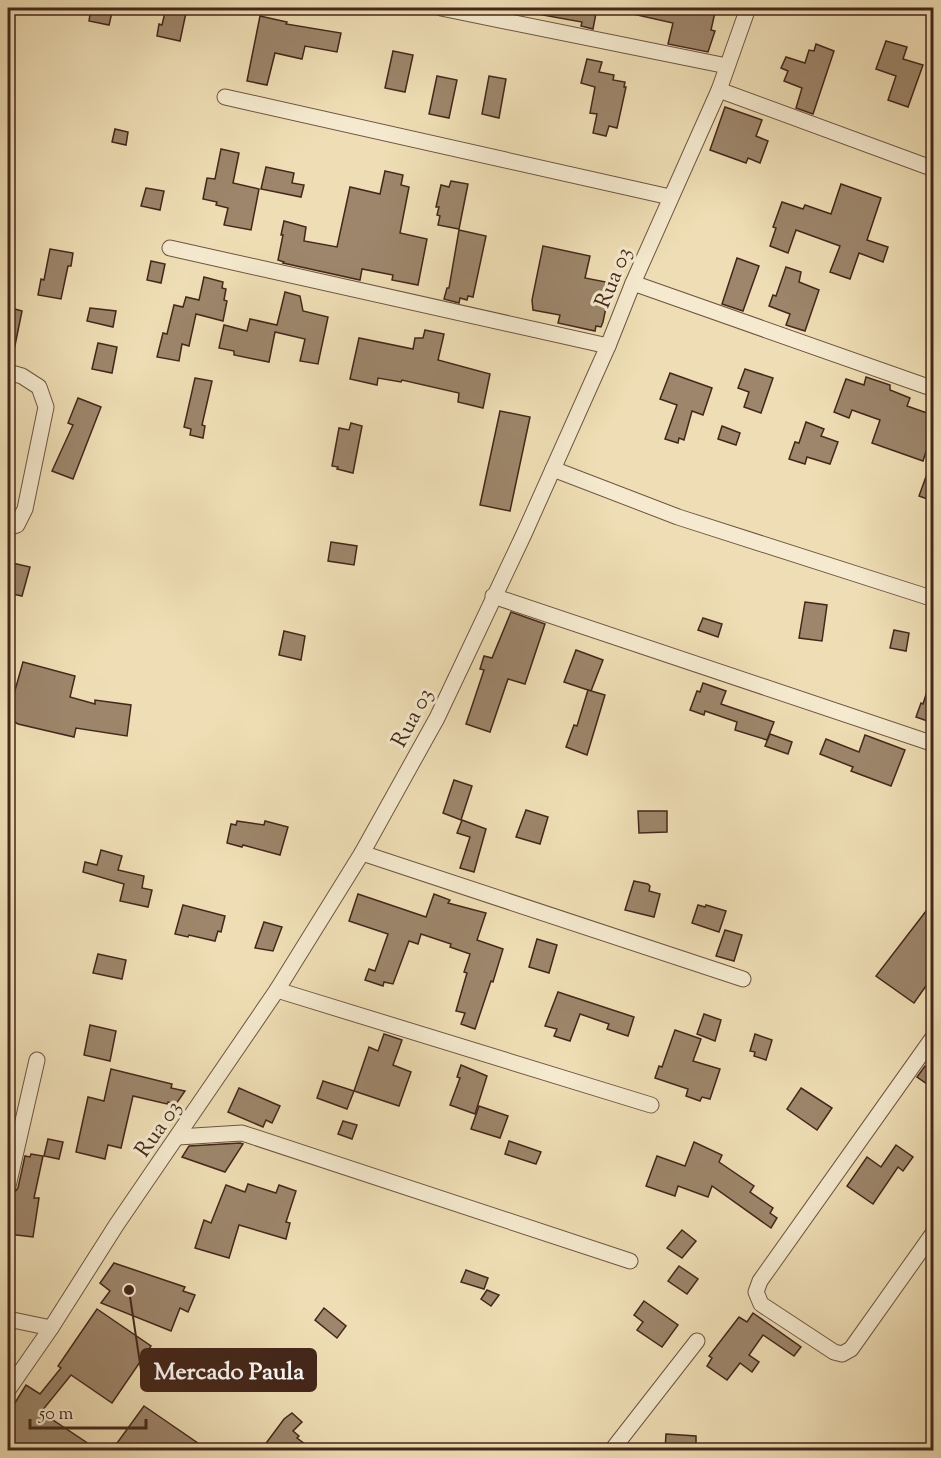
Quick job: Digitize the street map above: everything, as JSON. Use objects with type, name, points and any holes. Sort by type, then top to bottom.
[{"type":"street","points":[[441,8],[727,66]]},
{"type":"street","name":"Rua 03","points":[[8,1390],[51,1328],[117,1224],[277,990],[362,853],[437,718],[608,346],[670,197],[719,90],[748,8]]},
{"type":"street","points":[[719,90],[933,169]]},
{"type":"street","points":[[225,97],[670,197]]},
{"type":"street","points":[[170,248],[608,346]]},
{"type":"street","points":[[633,283],[933,388]]},
{"type":"street","points":[[8,372],[22,376],[39,387],[46,407],[25,509],[17,525],[8,528]]},
{"type":"street","points":[[553,469],[678,517],[933,599]]},
{"type":"street","points":[[493,596],[933,744]]},
{"type":"street","points":[[362,853],[742,979]]},
{"type":"street","points":[[277,990],[651,1104]]},
{"type":"street","points":[[933,1036],[760,1281],[756,1292],[761,1304],[834,1352],[842,1354],[851,1349],[933,1232]]},
{"type":"street","points":[[8,1186],[37,1060]]},
{"type":"street","points":[[178,1137],[242,1133],[630,1261]]},
{"type":"street","points":[[8,1319],[51,1328]]},
{"type":"street","points":[[612,1450],[697,1341]]},
{"type":"building","points":[[91,8],[113,8],[109,25],[89,21]]},
{"type":"building","points":[[166,8],[187,8],[180,41],[157,36]]},
{"type":"building","points":[[538,8],[597,8],[593,29],[581,26],[582,22],[537,14]]},
{"type":"building","points":[[628,8],[716,8],[711,30],[715,31],[708,52],[668,44],[673,23],[628,13]]},
{"type":"building","points":[[260,16],[287,22],[286,24],[341,33],[337,52],[305,46],[302,59],[275,53],[267,85],[247,81]]},
{"type":"building","points":[[886,41],[907,47],[903,59],[923,65],[908,107],[888,100],[896,76],[876,69]]},
{"type":"building","points":[[816,44],[834,51],[813,114],[796,108],[802,88],[784,81],[788,71],[781,68],[786,57],[805,63],[809,50],[814,51]]},
{"type":"building","points":[[393,51],[413,55],[405,92],[385,88]]},
{"type":"building","points":[[587,59],[602,62],[599,72],[614,75],[613,80],[625,82],[624,87],[626,87],[617,128],[609,126],[606,136],[593,133],[597,114],[590,113],[595,87],[581,83]]},
{"type":"building","points":[[437,76],[457,80],[449,118],[429,114]]},
{"type":"building","points":[[489,76],[506,79],[499,118],[482,114]]},
{"type":"building","points":[[725,107],[762,120],[756,136],[768,141],[760,163],[748,158],[746,163],[710,150]]},
{"type":"building","points":[[115,129],[128,132],[126,145],[112,142]]},
{"type":"building","points":[[221,149],[239,153],[233,183],[259,189],[251,230],[224,225],[228,208],[216,205],[217,202],[203,199],[207,178],[215,179]]},
{"type":"building","points":[[266,167],[294,173],[292,183],[304,185],[301,197],[261,189]]},
{"type":"building","points":[[385,171],[403,175],[401,185],[409,187],[400,233],[427,239],[418,285],[392,280],[393,275],[362,269],[360,280],[278,260],[284,221],[306,227],[304,241],[337,247],[350,187],[380,194]]},
{"type":"building","points":[[451,181],[468,184],[459,229],[438,225],[439,207],[436,207],[441,185],[449,187]]},
{"type":"building","points":[[841,184],[881,198],[867,240],[888,247],[883,262],[859,253],[850,279],[830,272],[840,246],[796,230],[788,253],[770,246],[776,228],[773,227],[782,202],[803,209],[805,205],[831,214]]},
{"type":"building","points":[[146,188],[164,191],[160,210],[141,206]]},
{"type":"building","points":[[459,230],[486,236],[473,297],[468,296],[467,300],[460,298],[459,303],[444,299],[447,288],[449,288]]},
{"type":"building","points":[[543,246],[590,256],[585,278],[611,283],[603,322],[601,327],[596,326],[595,331],[558,323],[560,315],[533,310],[532,300]]},
{"type":"building","points":[[50,249],[73,253],[61,299],[38,295],[41,279],[44,280]]},
{"type":"building","points":[[737,258],[759,266],[743,311],[722,304]]},
{"type":"building","points":[[151,261],[165,264],[161,283],[147,280]]},
{"type":"building","points":[[786,267],[801,272],[799,282],[819,290],[805,331],[786,325],[790,314],[769,306],[773,295],[776,296]]},
{"type":"building","points":[[204,277],[223,282],[222,288],[226,289],[224,300],[227,301],[223,321],[196,314],[189,346],[182,344],[179,361],[157,357],[163,333],[167,334],[174,305],[183,307],[186,297],[199,300]]},
{"type":"building","points":[[285,292],[300,296],[303,311],[328,317],[318,364],[300,361],[305,339],[275,332],[269,362],[234,355],[234,351],[219,348],[224,325],[247,331],[250,319],[277,325]]},
{"type":"building","points":[[8,307],[22,311],[13,355],[8,354]]},
{"type":"building","points":[[90,308],[116,311],[113,327],[87,321]]},
{"type":"building","points":[[425,330],[444,334],[438,360],[490,374],[483,408],[458,402],[459,393],[402,380],[401,382],[378,378],[377,385],[350,379],[359,338],[413,349],[415,338],[423,338]]},
{"type":"building","points":[[98,343],[117,347],[112,373],[92,369]]},
{"type":"building","points":[[745,369],[773,378],[761,413],[744,407],[749,392],[738,388]]},
{"type":"building","points":[[670,373],[712,388],[703,415],[692,411],[684,440],[679,438],[678,443],[665,439],[677,405],[660,399]]},
{"type":"building","points":[[866,377],[890,385],[890,390],[910,398],[907,406],[933,415],[933,430],[923,461],[872,443],[880,420],[852,410],[849,418],[834,412],[846,379],[864,385]]},
{"type":"building","points":[[195,378],[212,381],[202,425],[205,426],[203,438],[190,435],[191,429],[184,427]]},
{"type":"building","points":[[78,398],[101,407],[73,479],[52,471],[73,425],[68,423]]},
{"type":"building","points":[[500,411],[530,417],[510,511],[480,505]]},
{"type":"building","points":[[806,422],[824,429],[821,436],[838,442],[830,464],[807,457],[805,464],[789,459],[795,442],[799,443]]},
{"type":"building","points":[[351,423],[362,426],[353,473],[332,466],[339,428],[349,430]]},
{"type":"building","points":[[722,426],[740,433],[736,445],[718,439]]},
{"type":"building","points":[[933,460],[933,501],[919,496]]},
{"type":"building","points":[[331,542],[357,546],[354,565],[328,561]]},
{"type":"building","points":[[8,562],[30,567],[22,596],[8,593]]},
{"type":"building","points":[[805,602],[827,605],[822,641],[799,638]]},
{"type":"building","points":[[511,612],[545,624],[525,684],[508,679],[490,732],[466,724],[484,670],[480,669],[484,656],[492,658]]},
{"type":"building","points":[[703,618],[722,624],[718,637],[698,630]]},
{"type":"building","points":[[894,630],[909,633],[906,651],[890,648]]},
{"type":"building","points":[[284,631],[305,636],[301,660],[279,655]]},
{"type":"building","points":[[576,650],[603,660],[591,691],[564,682]]},
{"type":"building","points":[[23,662],[75,676],[70,697],[95,704],[95,700],[131,705],[127,736],[76,728],[74,737],[18,724],[8,718],[8,699],[12,701]]},
{"type":"building","points":[[931,679],[933,680],[933,723],[916,717]]},
{"type":"building","points":[[703,683],[726,691],[721,704],[774,722],[767,740],[735,730],[737,722],[705,711],[704,715],[690,710],[697,691],[700,692]]},
{"type":"building","points":[[588,690],[605,695],[587,755],[566,747],[574,725],[577,726]]},
{"type":"building","points":[[770,734],[792,742],[788,754],[765,746]]},
{"type":"building","points":[[865,735],[905,750],[891,786],[851,771],[853,767],[820,754],[826,739],[859,752]]},
{"type":"building","points":[[454,780],[472,786],[461,820],[443,813]]},
{"type":"building","points":[[526,810],[548,817],[540,844],[516,837]]},
{"type":"building","points":[[638,811],[667,811],[667,832],[639,833]]},
{"type":"building","points":[[462,820],[486,829],[474,872],[460,868],[470,837],[457,833]]},
{"type":"building","points":[[237,821],[264,825],[265,821],[288,827],[280,855],[227,843],[231,824],[236,825]]},
{"type":"building","points":[[101,850],[122,856],[118,870],[144,876],[142,888],[152,890],[148,907],[120,901],[124,884],[83,872],[85,862],[97,865]]},
{"type":"building","points":[[634,881],[648,884],[649,891],[660,894],[654,917],[625,910]]},
{"type":"building","points":[[358,894],[426,917],[434,894],[450,900],[448,903],[486,913],[477,940],[503,949],[475,1029],[461,1024],[465,1013],[456,1011],[470,954],[450,947],[451,944],[421,934],[418,944],[409,941],[393,984],[384,982],[383,986],[365,980],[369,969],[375,971],[388,934],[349,921]]},
{"type":"building","points":[[933,902],[933,976],[914,1003],[876,976]]},
{"type":"building","points":[[183,905],[225,916],[221,932],[218,931],[215,941],[175,934]]},
{"type":"building","points":[[698,905],[726,911],[719,932],[692,923]]},
{"type":"building","points":[[264,922],[282,927],[273,951],[255,948]]},
{"type":"building","points":[[725,930],[742,935],[734,961],[716,956]]},
{"type":"building","points":[[537,939],[557,945],[549,973],[529,967]]},
{"type":"building","points":[[98,954],[126,960],[122,979],[93,973]]},
{"type":"building","points":[[558,992],[634,1017],[628,1036],[607,1029],[609,1024],[580,1014],[570,1041],[554,1036],[557,1029],[545,1026]]},
{"type":"building","points":[[704,1014],[721,1020],[715,1041],[697,1034]]},
{"type":"building","points":[[90,1025],[116,1031],[110,1061],[84,1055]]},
{"type":"building","points":[[675,1030],[701,1039],[693,1061],[720,1069],[710,1099],[702,1097],[700,1101],[686,1096],[688,1089],[655,1078],[659,1066],[662,1067]]},
{"type":"building","points":[[384,1034],[402,1040],[393,1065],[411,1072],[399,1106],[354,1091],[369,1047],[378,1051]]},
{"type":"building","points":[[755,1034],[772,1040],[766,1060],[754,1056],[755,1052],[750,1051]]},
{"type":"building","points":[[461,1065],[487,1076],[475,1114],[450,1105],[460,1078],[457,1077]]},
{"type":"building","points":[[925,1066],[933,1072],[933,1088],[917,1077]]},
{"type":"building","points":[[111,1069],[172,1084],[171,1088],[185,1091],[176,1104],[133,1096],[121,1148],[108,1145],[105,1159],[76,1152],[88,1097],[104,1101]]},
{"type":"building","points":[[323,1081],[354,1091],[347,1109],[317,1098]]},
{"type":"building","points":[[239,1088],[280,1106],[272,1123],[266,1120],[263,1127],[228,1112]]},
{"type":"building","points":[[801,1088],[832,1108],[817,1130],[787,1109]]},
{"type":"building","points":[[479,1106],[508,1116],[500,1138],[471,1129]]},
{"type":"building","points":[[343,1121],[357,1125],[352,1139],[338,1134]]},
{"type":"building","points":[[48,1139],[63,1142],[59,1159],[44,1156]]},
{"type":"building","points":[[509,1141],[541,1152],[536,1164],[505,1154]]},
{"type":"building","points":[[694,1142],[722,1155],[719,1162],[754,1186],[750,1192],[773,1208],[770,1213],[777,1218],[771,1228],[712,1186],[708,1197],[678,1186],[675,1196],[646,1186],[657,1156],[685,1166]]},
{"type":"building","points":[[243,1144],[225,1172],[182,1157],[189,1146]]},
{"type":"building","points":[[896,1145],[913,1157],[903,1171],[898,1167],[873,1204],[847,1186],[867,1157],[881,1167]]},
{"type":"building","points":[[31,1154],[43,1156],[34,1198],[39,1198],[33,1237],[8,1234],[13,1194],[18,1188],[25,1156],[30,1157]]},
{"type":"building","points":[[248,1184],[276,1193],[279,1185],[296,1191],[286,1222],[290,1223],[286,1239],[239,1225],[229,1258],[195,1248],[204,1220],[211,1223],[226,1185],[245,1192]]},
{"type":"building","points":[[682,1230],[696,1241],[682,1258],[667,1248]]},
{"type":"building","points":[[114,1263],[185,1287],[183,1291],[195,1295],[188,1312],[180,1308],[171,1331],[101,1303],[110,1291],[100,1283]]},
{"type":"building","points":[[679,1266],[698,1279],[687,1294],[668,1281]]},
{"type":"building","points":[[466,1270],[488,1278],[484,1289],[461,1282]]},
{"type":"building","points":[[487,1290],[499,1295],[491,1306],[481,1299]]},
{"type":"building","points":[[644,1301],[678,1325],[662,1347],[637,1330],[643,1322],[634,1315]]},
{"type":"building","points":[[324,1308],[346,1326],[337,1338],[315,1320]]},
{"type":"building","points":[[97,1309],[151,1346],[112,1403],[71,1375],[41,1412],[98,1450],[8,1450],[8,1414],[26,1385],[40,1394],[61,1368],[58,1366]]},
{"type":"building","points":[[753,1313],[801,1347],[794,1356],[763,1335],[749,1355],[759,1362],[752,1372],[740,1363],[727,1380],[707,1366],[712,1358],[709,1356],[739,1317],[747,1322]]},
{"type":"building","points":[[144,1406],[208,1450],[112,1450]]},
{"type":"building","points":[[292,1413],[302,1422],[293,1431],[299,1436],[297,1438],[313,1450],[261,1450],[284,1419]]},
{"type":"building","points":[[666,1434],[696,1436],[696,1450],[665,1450]]},
{"type":"place","name":"Mercado Paula","points":[[129,1290]]}]
